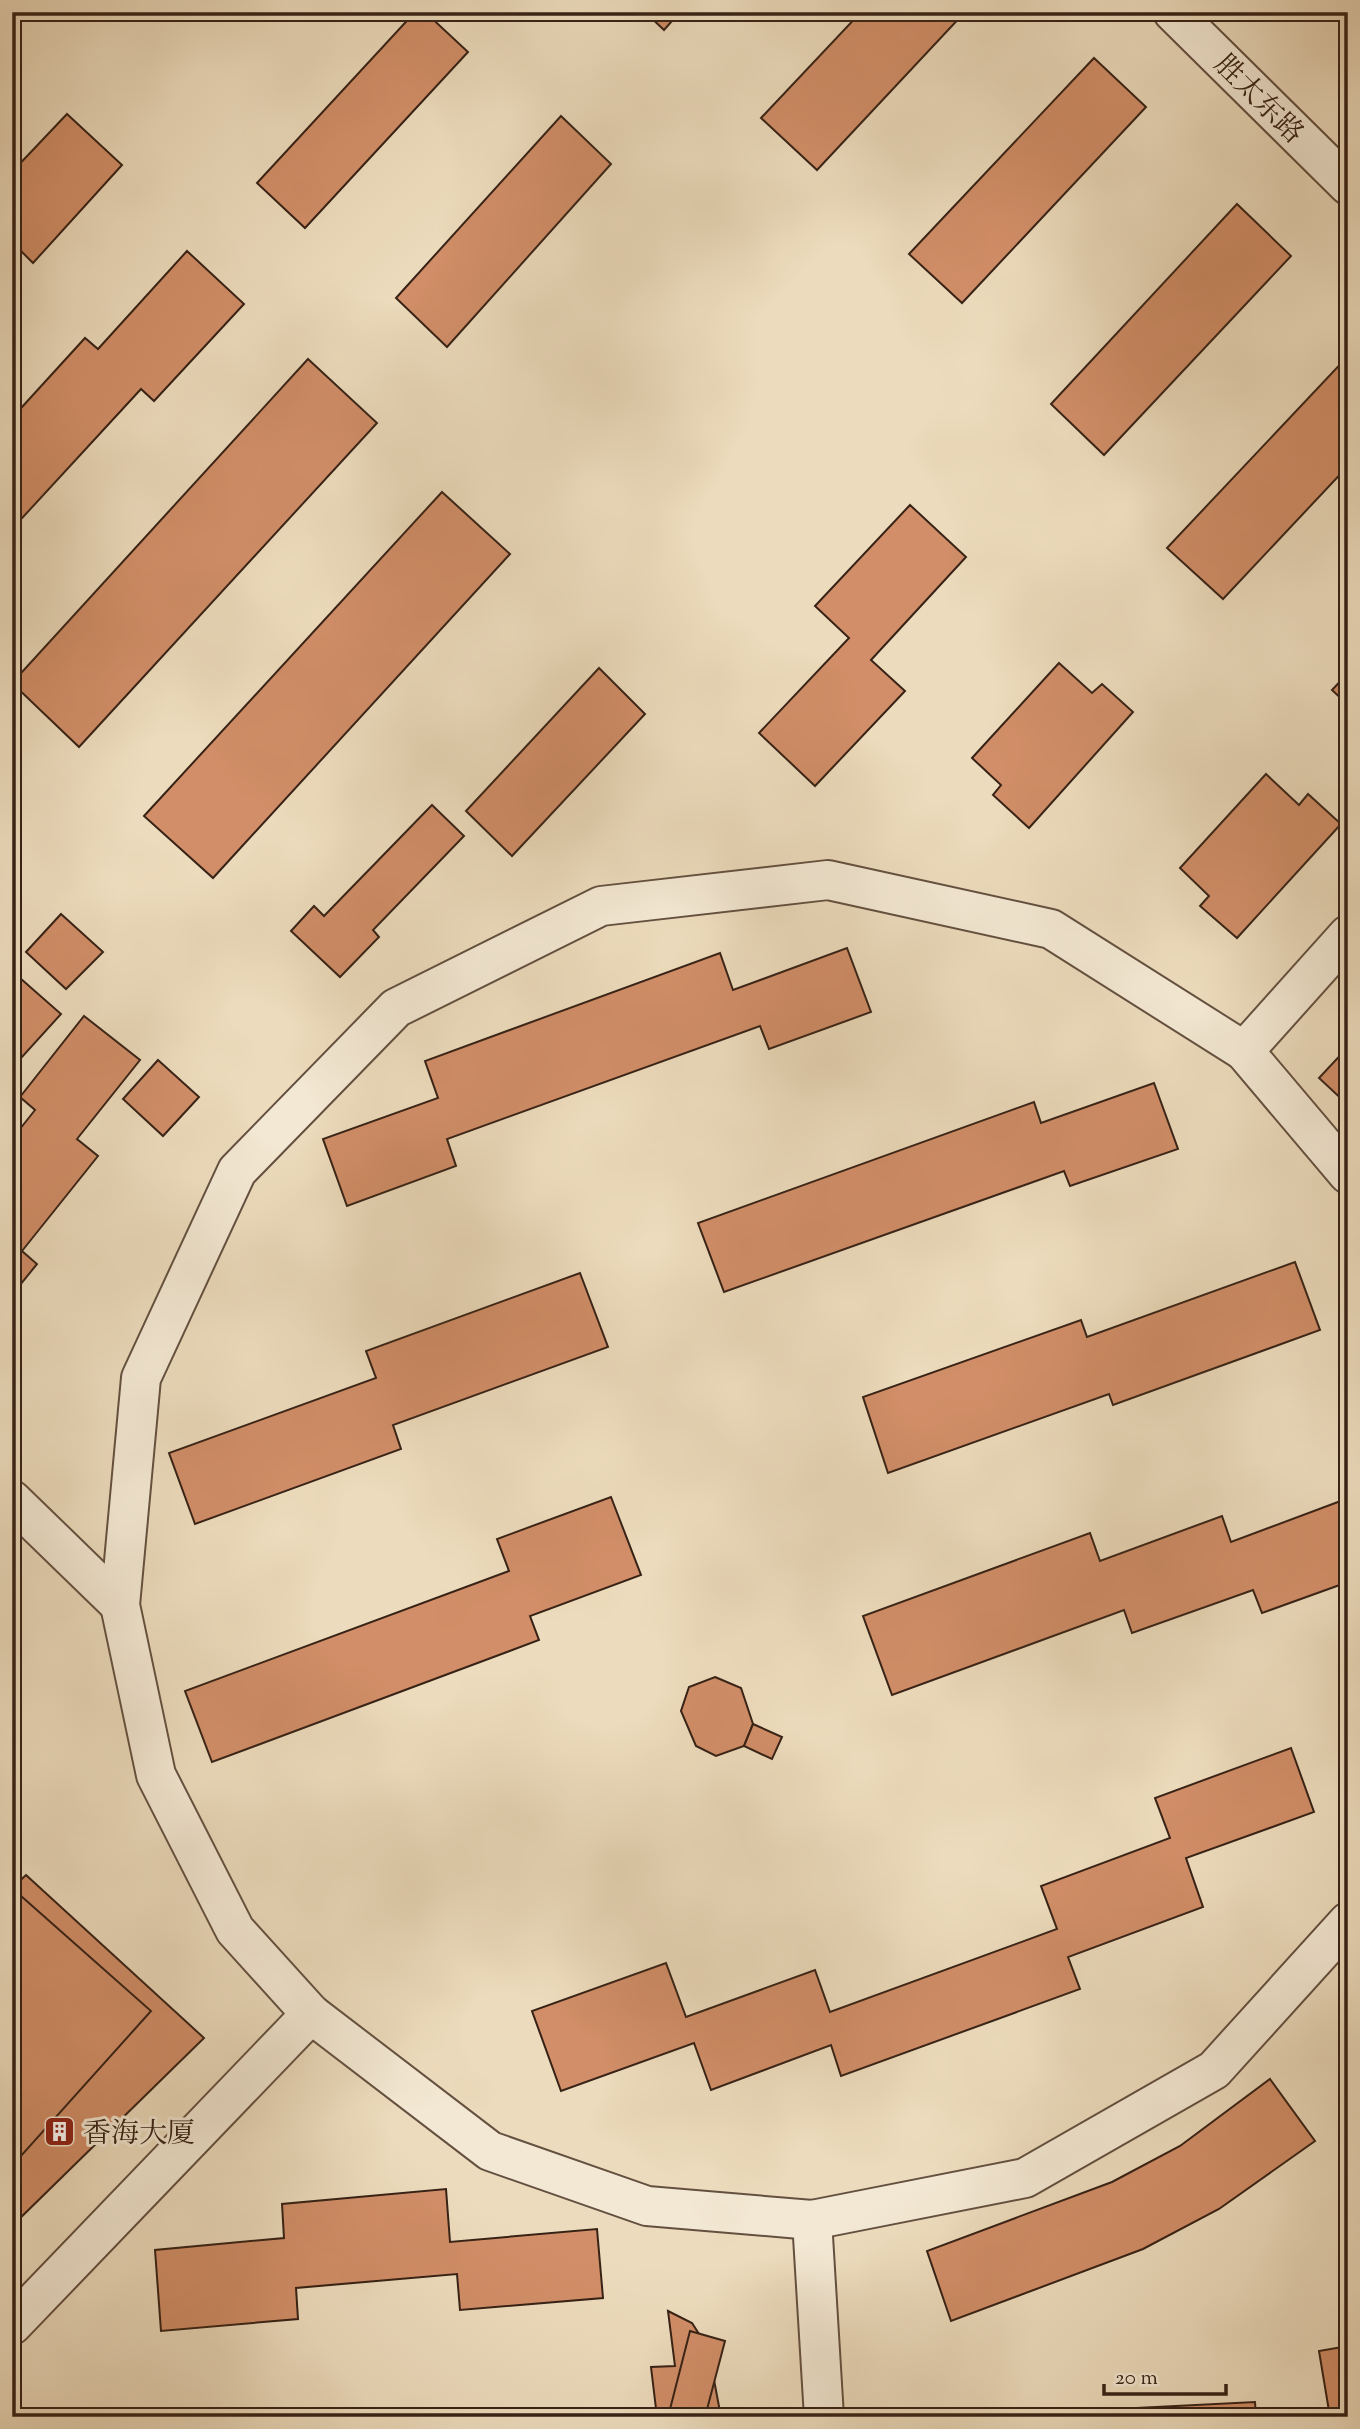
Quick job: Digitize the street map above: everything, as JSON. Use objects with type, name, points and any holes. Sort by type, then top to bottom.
[{"type":"street","name":"胜太东路","points":[[1173,12],[1348,185]]},
{"type":"street","points":[[1348,1174],[1244,1051],[1051,929],[828,880],[601,906],[396,1008],[237,1171],[141,1378],[120,1605],[156,1775],[235,1930],[311,2014],[490,2151],[648,2206],[812,2220],[1025,2178],[1214,2070],[1348,1922]]},
{"type":"street","points":[[1244,1051],[1348,935]]},
{"type":"street","points":[[12,1500],[120,1605]]},
{"type":"street","points":[[12,2325],[311,2014]]},
{"type":"street","points":[[812,2220],[824,2417]]},
{"type":"building","points":[[415,12],[425,12],[468,52],[305,228],[257,183]]},
{"type":"building","points":[[645,12],[680,12],[664,30]]},
{"type":"building","points":[[861,12],[965,12],[817,170],[761,118]]},
{"type":"building","points":[[1094,58],[1146,107],[962,303],[909,254]]},
{"type":"building","points":[[67,114],[122,165],[33,263],[21,251],[12,261],[12,172]]},
{"type":"building","points":[[561,116],[611,164],[447,347],[396,298]]},
{"type":"building","points":[[1237,204],[1291,256],[1104,455],[1051,404]]},
{"type":"building","points":[[187,251],[244,304],[154,401],[141,389],[12,529],[12,418],[85,338],[98,349]]},
{"type":"building","points":[[1348,356],[1348,466],[1223,599],[1167,548]]},
{"type":"building","points":[[308,359],[377,423],[79,747],[12,683]]},
{"type":"building","points":[[442,492],[510,554],[213,878],[144,816]]},
{"type":"building","points":[[910,505],[966,557],[871,660],[905,691],[815,786],[759,733],[849,638],[815,606]]},
{"type":"building","points":[[1059,663],[1092,693],[1102,684],[1133,712],[1029,828],[993,795],[1001,785],[972,758]]},
{"type":"building","points":[[599,668],[645,714],[512,856],[466,811]]},
{"type":"building","points":[[1348,673],[1348,705],[1332,690]]},
{"type":"building","points":[[1266,774],[1299,805],[1308,794],[1341,824],[1237,938],[1200,906],[1209,896],[1180,868]]},
{"type":"building","points":[[432,805],[464,836],[373,930],[379,937],[340,977],[291,931],[314,906],[324,916]]},
{"type":"building","points":[[61,914],[103,952],[66,989],[26,952]]},
{"type":"building","points":[[847,948],[871,1012],[769,1049],[760,1026],[447,1139],[456,1166],[347,1206],[323,1139],[438,1098],[425,1061],[720,953],[733,990]]},
{"type":"building","points":[[12,971],[61,1014],[12,1068]]},
{"type":"building","points":[[84,1016],[140,1060],[77,1139],[98,1156],[22,1251],[37,1264],[12,1295],[12,1139],[35,1110],[20,1097]]},
{"type":"building","points":[[1348,1047],[1348,1105],[1319,1078]]},
{"type":"building","points":[[158,1060],[199,1097],[163,1136],[123,1099]]},
{"type":"building","points":[[1154,1083],[1178,1149],[1070,1186],[1064,1171],[724,1292],[698,1223],[1034,1102],[1041,1123]]},
{"type":"building","points":[[1295,1262],[1320,1330],[1113,1405],[1109,1394],[888,1473],[863,1397],[1081,1320],[1087,1337]]},
{"type":"building","points":[[580,1273],[608,1347],[393,1425],[401,1449],[195,1524],[169,1453],[376,1378],[366,1351]]},
{"type":"building","points":[[611,1497],[641,1575],[530,1616],[539,1640],[212,1762],[185,1691],[509,1571],[497,1539]]},
{"type":"building","points":[[1346,1499],[1348,1582],[1262,1613],[1253,1590],[1132,1633],[1124,1610],[892,1695],[863,1616],[1090,1533],[1100,1561],[1222,1516],[1231,1542]]},
{"type":"building","points":[[715,1677],[741,1688],[753,1724],[744,1746],[716,1756],[696,1746],[681,1711],[689,1687]]},
{"type":"building","points":[[753,1724],[782,1737],[772,1759],[744,1746]]},
{"type":"building","points":[[1291,1748],[1314,1812],[1186,1858],[1203,1907],[1068,1957],[1080,1989],[841,2076],[831,2045],[711,2090],[694,2043],[561,2091],[532,2011],[666,1963],[686,2017],[815,1970],[830,2012],[1057,1929],[1041,1886],[1170,1838],[1155,1798]]},
{"type":"building","name":"香海大厦","points":[[26,1875],[204,2038],[12,2226],[12,1888]]},
{"type":"building","points":[[12,1888],[151,2011],[12,2166]]},
{"type":"building","points":[[1270,2079],[1315,2141],[1219,2209],[1143,2249],[951,2321],[927,2251],[1112,2182],[1180,2146]]},
{"type":"building","points":[[446,2189],[450,2242],[597,2229],[603,2298],[460,2310],[457,2274],[296,2288],[298,2319],[161,2331],[155,2250],[284,2238],[282,2204]]},
{"type":"building","points":[[668,2311],[692,2323],[708,2348],[721,2417],[657,2417],[651,2367],[675,2366]]},
{"type":"building","points":[[690,2331],[725,2341],[705,2417],[668,2417]]},
{"type":"building","points":[[1348,2346],[1348,2417],[1330,2417],[1319,2351]]},
{"type":"building","points":[[1255,2402],[1256,2417],[958,2417]]},
{"type":"building","points":[[584,2413],[585,2417],[464,2417]]},
{"type":"place","name":"香海大厦","points":[[60,2132]]}]
